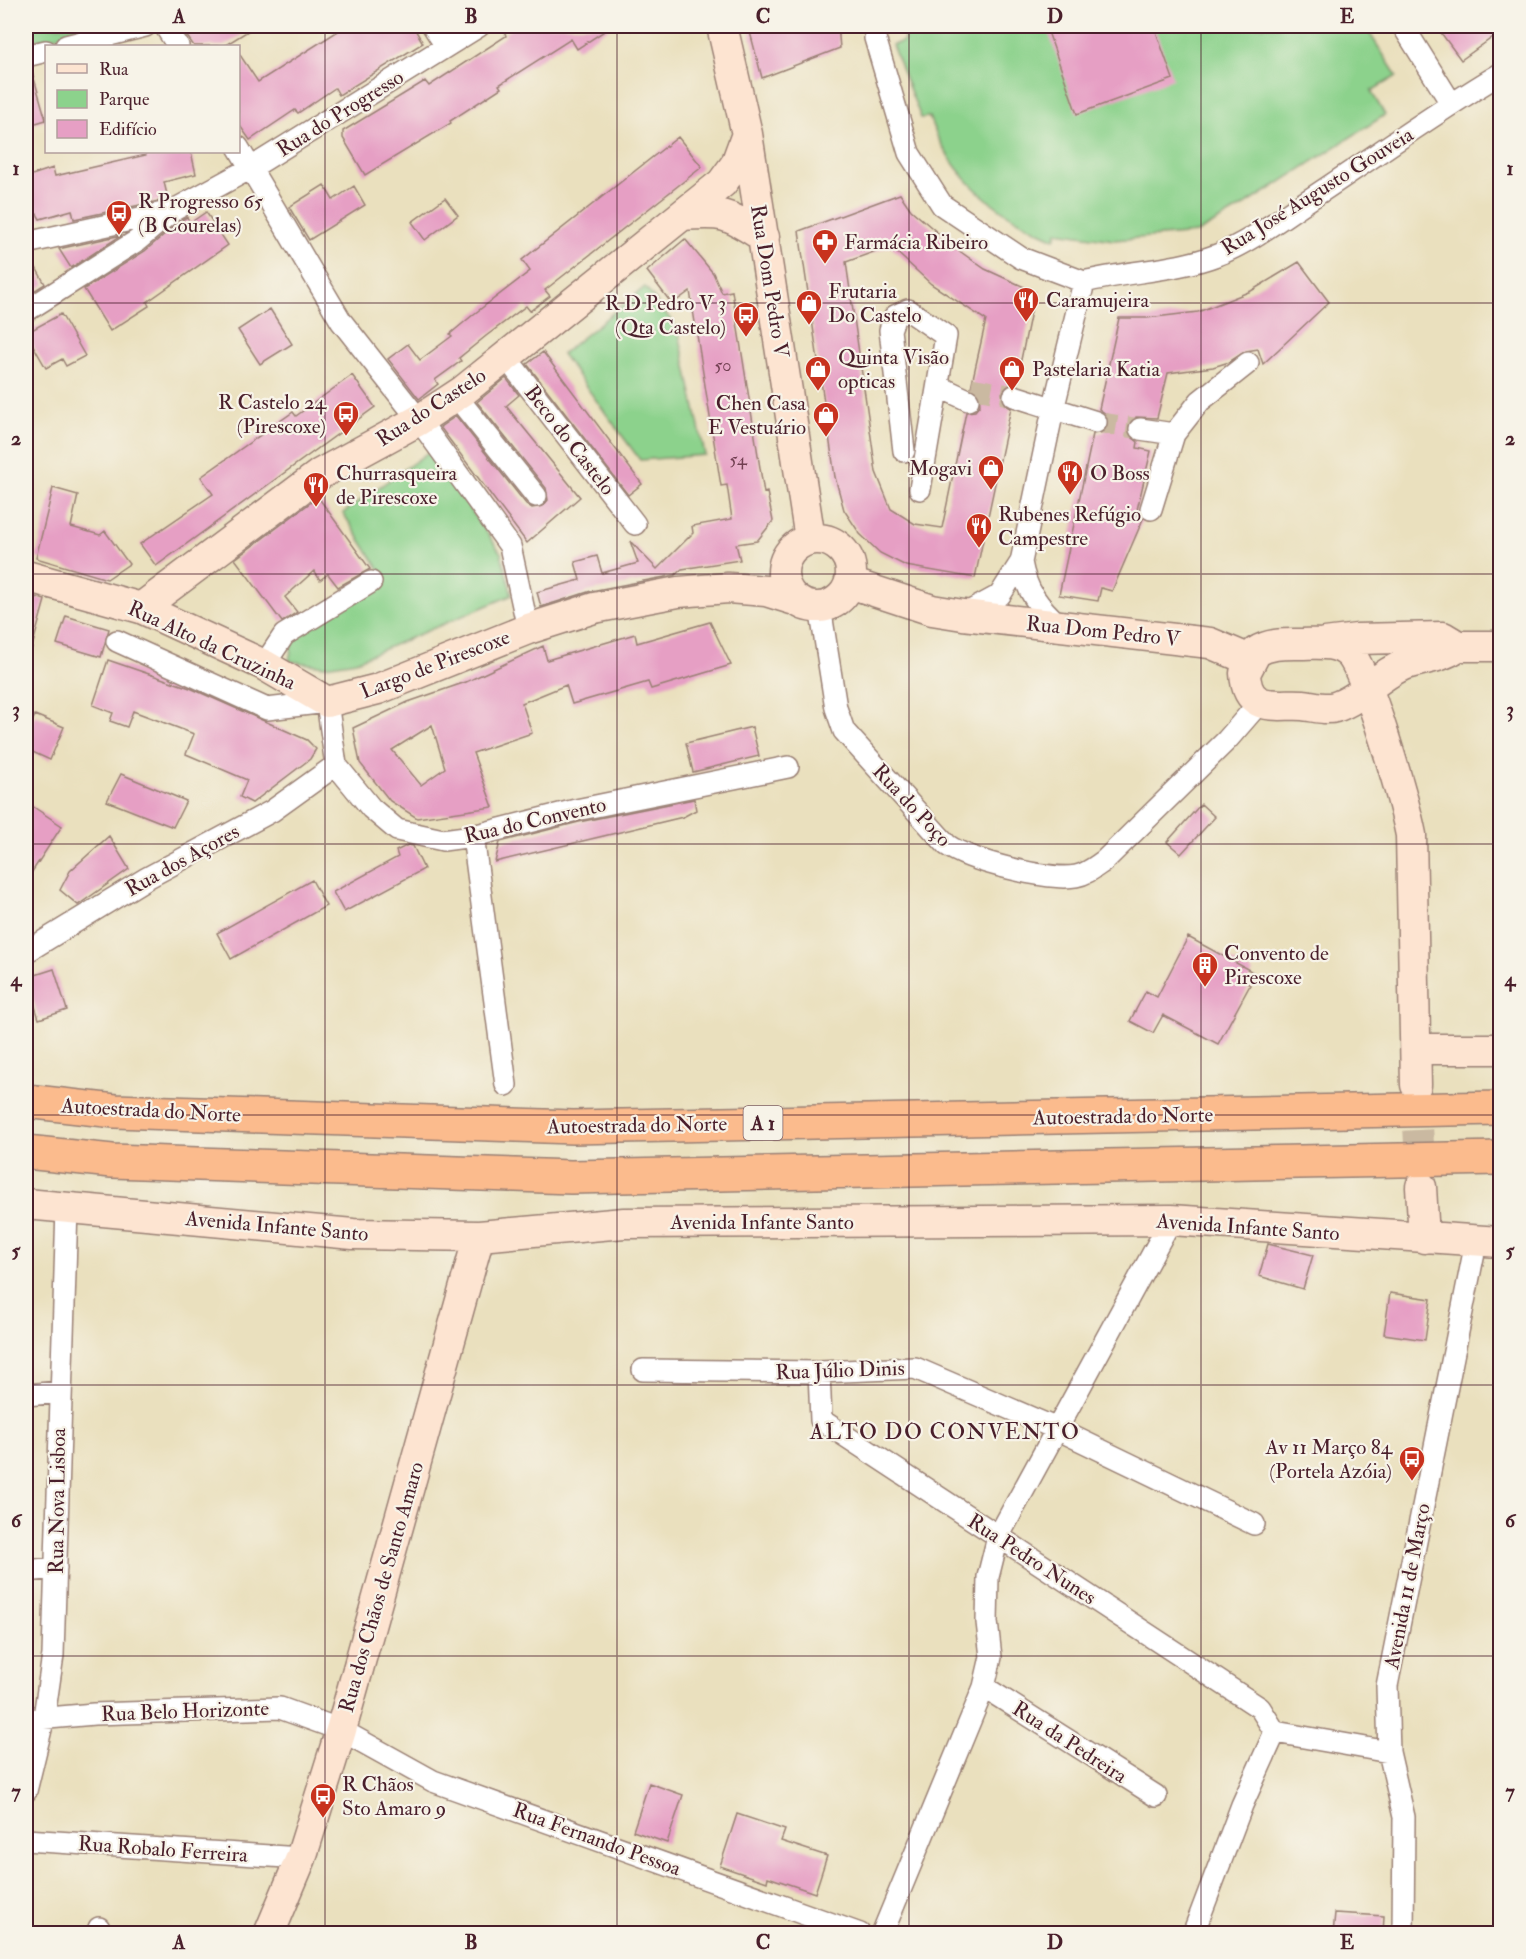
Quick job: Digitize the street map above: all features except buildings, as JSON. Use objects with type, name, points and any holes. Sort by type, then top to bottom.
[{"type":"highway","name":"Autoestrada do Norte","points":[[26,1101],[115,1111],[573,1127],[1500,1108]]},
{"type":"highway","points":[[26,1152],[112,1161],[571,1177],[1500,1158]]},
{"type":"street","points":[[70,45],[145,26]]},
{"type":"street","points":[[165,26],[176,45]]},
{"type":"street","points":[[433,26],[446,46]]},
{"type":"street","name":"Rua do Progresso","points":[[26,243],[172,211],[251,168],[479,26]]},
{"type":"street","name":"Rua Dom Pedro V","points":[[722,26],[747,134],[810,539]]},
{"type":"street","points":[[1403,26],[1451,103]]},
{"type":"street","points":[[875,32],[909,153],[942,205],[1021,258],[1084,282],[1046,408],[1021,562],[1025,584],[1032,597],[1059,626]]},
{"type":"street","points":[[26,56],[45,51]]},
{"type":"street","name":"Rua José Augusto Gouveia","points":[[1084,282],[1120,273],[1187,265],[1220,254],[1291,212],[1451,103],[1500,74]]},
{"type":"street","name":"Rua do Castelo","points":[[141,608],[320,474],[419,420],[456,396],[722,183],[736,164],[747,134]]},
{"type":"street","name":"Largo de Pirescoxe","points":[[117,641],[267,709],[327,702],[378,689],[528,629],[510,546],[419,420],[341,321],[240,150]]},
{"type":"street","points":[[26,311],[138,240],[172,211]]},
{"type":"street","points":[[684,215],[719,212],[734,218],[764,237]]},
{"type":"street","points":[[904,451],[890,330],[891,322],[901,311],[908,310],[946,336],[920,489]]},
{"type":"street","name":"Beco do Castelo","points":[[505,356],[635,524]]},
{"type":"street","points":[[1151,509],[1174,434],[1200,401],[1248,363]]},
{"type":"street","points":[[938,386],[970,394]]},
{"type":"street","points":[[456,396],[536,496]]},
{"type":"street","points":[[1012,403],[1046,408],[1096,422]]},
{"type":"street","points":[[1140,429],[1174,434]]},
{"type":"street","points":[[528,629],[594,608],[678,592],[741,589],[766,591],[809,604],[838,600],[850,583],[852,571],[843,550],[822,538],[810,539],[791,550],[782,572],[784,583],[809,604]]},
{"type":"street","points":[[963,615],[1000,595],[1021,562]]},
{"type":"street","name":"Rua Alto da Cruzinha","points":[[26,576],[141,608],[264,665],[327,702]]},
{"type":"street","points":[[264,665],[284,635],[371,582]]},
{"type":"street","name":"Rua Dom Pedro V","points":[[850,583],[932,610],[1210,643],[1250,660]]},
{"type":"street","name":"Rua do Poço","points":[[809,604],[844,731],[947,845],[957,853],[978,861],[1062,877],[1086,873],[1104,861],[1227,740],[1260,702]]},
{"type":"street","points":[[1320,644],[1357,639],[1443,637],[1458,646],[1500,646]]},
{"type":"street","points":[[1416,1085],[1411,835],[1403,796],[1359,684],[1347,651],[1333,645],[1320,644],[1269,645],[1256,652],[1250,660],[1245,679],[1250,692],[1260,702],[1275,707],[1331,708],[1359,684],[1404,664],[1445,655],[1458,646]]},
{"type":"street","points":[[327,702],[336,765]]},
{"type":"street","points":[[1312,706],[1357,725],[1390,761]]},
{"type":"street","name":"Rua do Convento","points":[[336,765],[371,808],[397,830],[443,840],[473,836],[576,810],[788,767]]},
{"type":"street","name":"Rua dos Açores","points":[[26,952],[142,880],[267,814],[336,765]]},
{"type":"street","points":[[473,836],[506,1085]]},
{"type":"street","points":[[1416,1049],[1500,1049]]},
{"type":"street","points":[[1421,1187],[1424,1238]]},
{"type":"street","name":"Avenida Infante Santo","points":[[26,1204],[353,1234],[479,1236],[624,1223],[1171,1220],[1488,1242]]},
{"type":"street","name":"Rua Nova Lisboa","points":[[26,1791],[34,1719],[53,1655],[67,1208]]},
{"type":"street","points":[[882,1934],[984,1687],[991,1657],[987,1622],[988,1577],[998,1537],[1171,1220]]},
{"type":"street","name":"Rua dos Chãos de Santo Amaro","points":[[269,1934],[301,1858],[341,1730],[479,1236]]},
{"type":"street","name":"Avenida 11 de Março","points":[[1403,1934],[1404,1816],[1389,1752],[1387,1686],[1488,1242]]},
{"type":"street","name":"Rua Júlio Dinis","points":[[643,1370],[819,1372],[915,1368],[1057,1429],[1254,1524]]},
{"type":"street","name":"Rua Pedro Nunes","points":[[819,1372],[821,1420],[1260,1708],[1275,1732]]},
{"type":"street","points":[[26,1395],[60,1392]]},
{"type":"street","points":[[26,1571],[56,1568]]},
{"type":"street","name":"Rua da Pedreira","points":[[984,1687],[1156,1796]]},
{"type":"street","name":"Rua Belo Horizonte","points":[[34,1719],[280,1708],[341,1730]]},
{"type":"street","name":"Rua Fernando Pessoa","points":[[341,1730],[433,1780],[860,1934]]},
{"type":"street","points":[[1193,1934],[1242,1805],[1275,1732],[1389,1752]]},
{"type":"street","name":"Rua Robalo Ferreira","points":[[26,1840],[301,1858]]},
{"type":"green space","points":[[26,26],[109,26],[103,29],[26,41]]},
{"type":"green space","points":[[905,26],[1365,26],[1397,76],[1371,91],[1385,115],[1242,207],[1197,233],[1114,240],[1057,232],[1055,239],[1013,218],[978,192],[950,159],[929,117],[921,118],[892,45],[904,41]]},
{"type":"green space","points":[[645,287],[678,329],[705,455],[640,460],[562,354]]},
{"type":"green space","points":[[430,451],[501,553],[512,595],[356,661],[325,666],[289,661],[293,639],[380,582],[381,572],[343,513]]},
{"type":"tunnel","points":[[971,388],[1014,396]]},
{"type":"tunnel","points":[[1096,422],[1140,429]]},
{"type":"tunnel","points":[[1416,1085],[1421,1184]]},
{"type":"place","name":"R Progresso 65 (B Courelas)","points":[[119,236]]},
{"type":"place","name":"Farmácia Ribeiro","points":[[825,265]]},
{"type":"place","name":"Caramujeira","points":[[1026,323]]},
{"type":"place","name":"Frutaria Do Castelo","points":[[809,326]]},
{"type":"place","name":"R D Pedro V 3 (Qta Castelo)","points":[[746,338]]},
{"type":"place","name":"Quinta Visão opticas","points":[[818,392]]},
{"type":"place","name":"Pastelaria Katia","points":[[1012,392]]},
{"type":"place","name":"R Castelo 24 (Pirescoxe)","points":[[346,437]]},
{"type":"place","name":"Chen Casa E Vestuário","points":[[826,438]]},
{"type":"place","name":"Mogavi","points":[[991,491]]},
{"type":"place","name":"O Boss","points":[[1070,496]]},
{"type":"place","name":"Churrasqueira de Pirescoxe","points":[[316,508]]},
{"type":"place","name":"Rubenes Refúgio Campestre","points":[[979,549]]},
{"type":"place","name":"Convento de Pirescoxe","points":[[1205,988]]},
{"type":"place","name":"Av 11 Março 84 (Portela Azóia)","points":[[1412,1482]]},
{"type":"place","name":"R Chãos Sto Amaro 9","points":[[323,1819]]},
{"type":"district","name":"ALTO DO CONVENTO","points":[[945,1431]]}]
